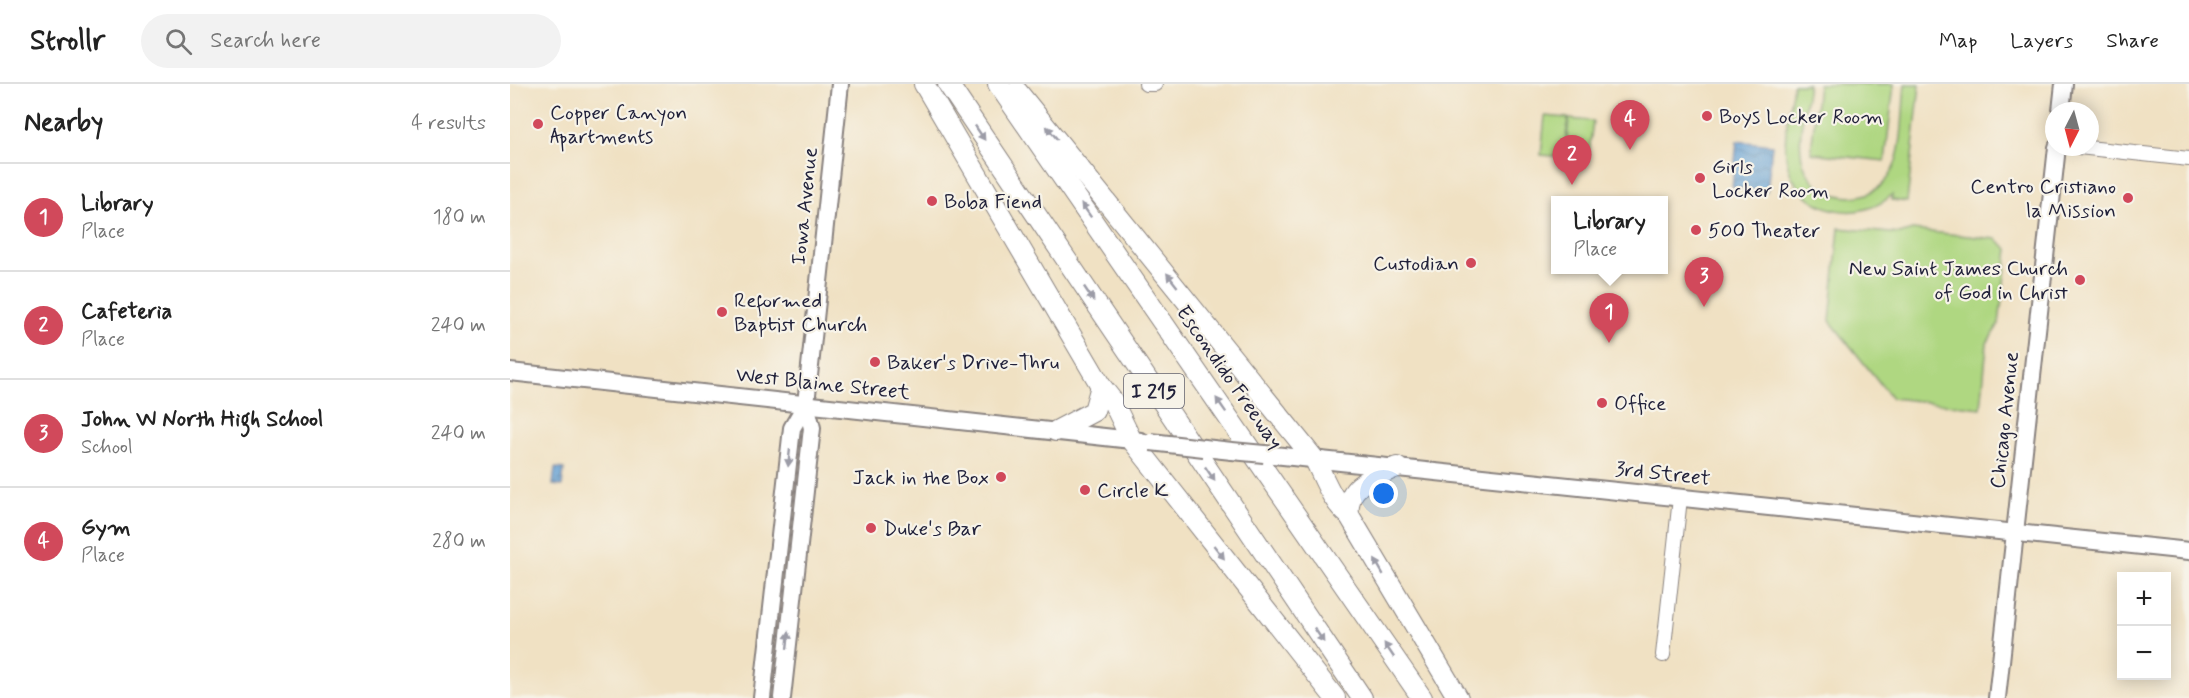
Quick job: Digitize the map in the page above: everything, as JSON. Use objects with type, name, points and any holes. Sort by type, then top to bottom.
[{"type":"highway","points":[[924,84],[1101,386],[1335,698]]},
{"type":"highway","name":"I 215","points":[[948,84],[1362,698]]},
{"type":"highway","name":"Escondido Freeway","points":[[998,84],[1422,698]]},
{"type":"highway","points":[[1011,84],[1307,459],[1342,509],[1349,515],[1458,698]]},
{"type":"highway","points":[[1056,431],[1094,411],[1101,386]]},
{"type":"highway","points":[[1349,515],[1347,503],[1355,489],[1364,482],[1397,467]]},
{"type":"main road","name":"Iowa Avenue","points":[[782,698],[812,428],[806,404],[840,84]]},
{"type":"main road","points":[[2062,102],[2064,84]]},
{"type":"main road","name":"Chicago Avenue","points":[[1997,698],[2056,156]]},
{"type":"main road","name":"West Blaine Street","points":[[510,372],[1141,441]]},
{"type":"main road","name":"Iowa Avenue","points":[[762,698],[792,428],[806,404]]},
{"type":"main road","name":"3rd Street","points":[[1141,441],[2189,551]]},
{"type":"street","points":[[1146,84],[1155,84]]},
{"type":"street","points":[[2099,149],[2189,159]]},
{"type":"street","points":[[1663,655],[1680,498]]},
{"type":"green space","points":[[1793,84],[1808,84],[1800,143],[1803,162],[1809,176],[1831,193],[1859,196],[1872,192],[1892,171],[1901,140],[1905,84],[1920,84],[1907,202],[1892,200],[1892,195],[1878,205],[1862,210],[1846,211],[1815,202],[1803,192],[1793,179],[1786,153],[1786,133]]},
{"type":"green space","points":[[1818,84],[1894,84],[1885,161],[1811,153]]},
{"type":"green space","points":[[1545,116],[1568,118],[1564,157],[1541,155]]},
{"type":"green space","points":[[1569,119],[1593,121],[1588,160],[1565,158]]},
{"type":"green space","points":[[1839,228],[1900,234],[1912,230],[1996,239],[2008,249],[1999,324],[1987,343],[1981,408],[1892,398],[1830,321]]},
{"type":"water","points":[[1737,141],[1772,145],[1767,191],[1732,187]]},
{"type":"water","points":[[555,468],[564,469],[562,486],[553,485]]},
{"type":"place","name":"Boys Locker Room","points":[[1707,116]]},
{"type":"place","name":"Copper Canyon Apartments","points":[[538,124]]},
{"type":"place","name":"Gym","points":[[1630,150]]},
{"type":"place","name":"Girls Locker Room","points":[[1700,178]]},
{"type":"place","name":"Cafeteria","points":[[1572,185]]},
{"type":"place","name":"Centro Cristiano la Mission","points":[[2128,198]]},
{"type":"place","name":"Boba Fiend","points":[[932,201]]},
{"type":"place","name":"500 Theater","points":[[1696,230]]},
{"type":"place","name":"Custodian","points":[[1471,263]]},
{"type":"place","name":"New Saint James Church of God in Christ","points":[[2080,280]]},
{"type":"place","name":"John W North High School","points":[[1704,307]]},
{"type":"place","name":"Reformed Baptist Church","points":[[722,312]]},
{"type":"place","name":"Library","points":[[1609,343]]},
{"type":"place","name":"Baker's Drive-Thru","points":[[875,362]]},
{"type":"place","name":"Office","points":[[1602,403]]},
{"type":"place","name":"Jack in the Box","points":[[1001,477]]},
{"type":"place","name":"Circle K","points":[[1085,490]]},
{"type":"place","name":"Duke's Bar","points":[[871,528]]}]
